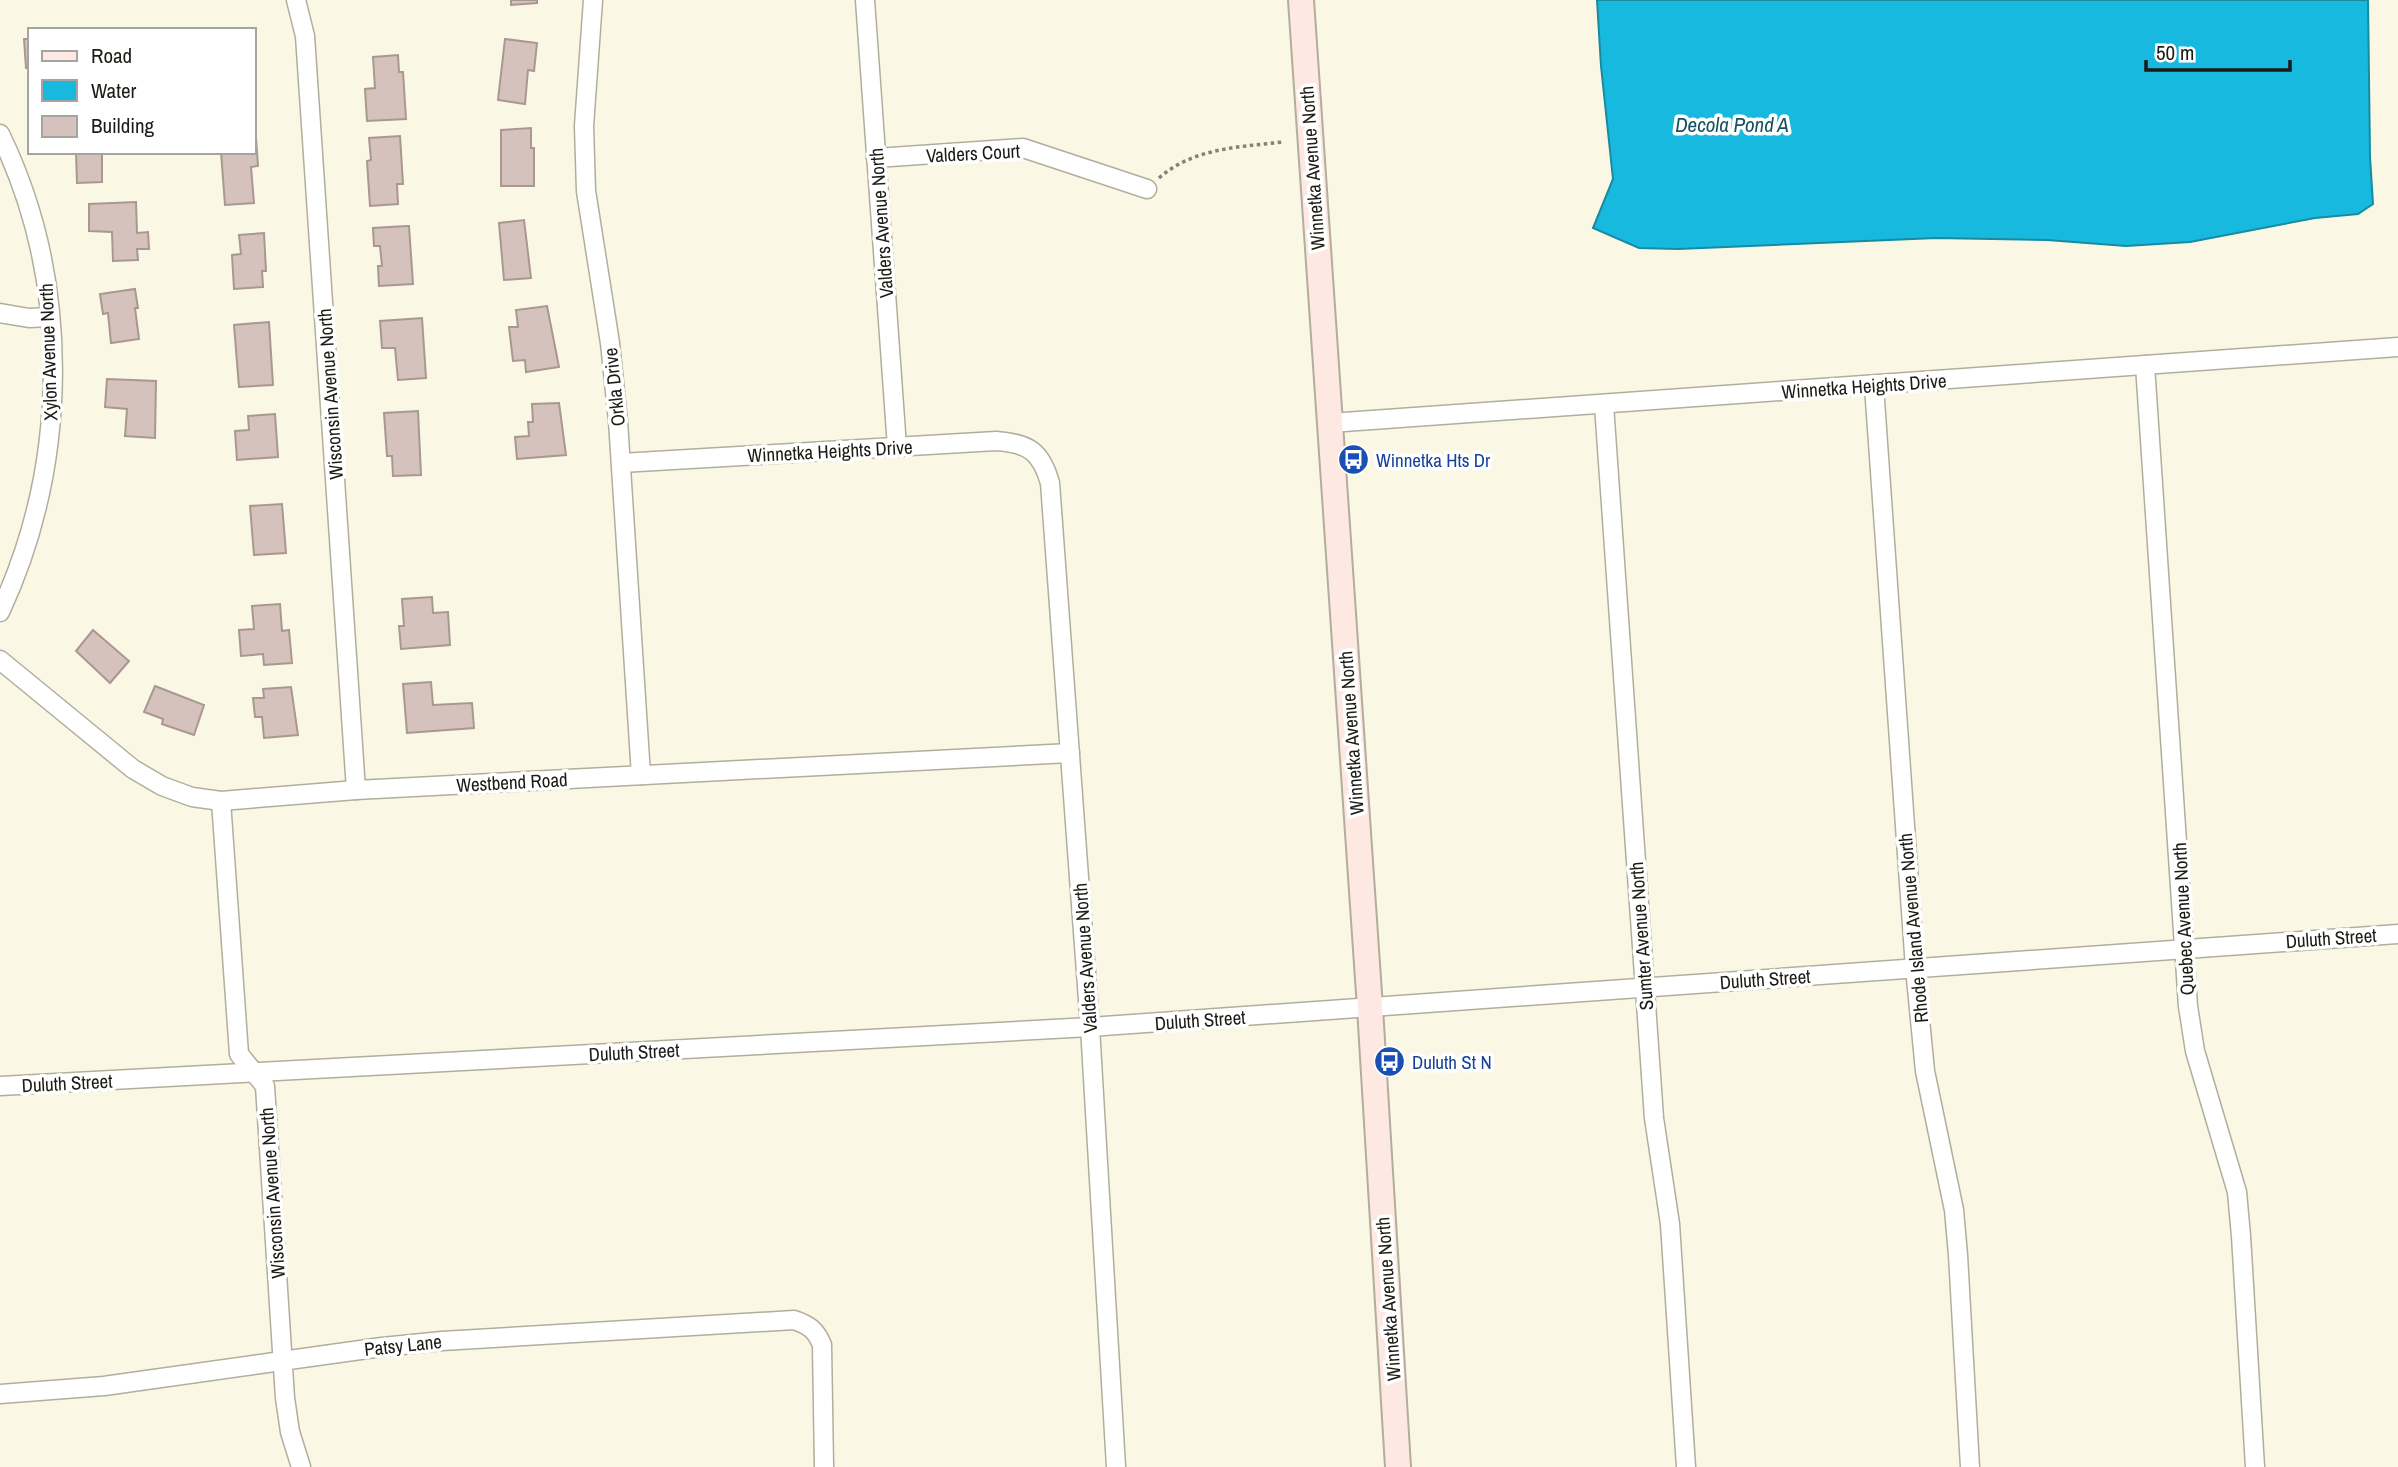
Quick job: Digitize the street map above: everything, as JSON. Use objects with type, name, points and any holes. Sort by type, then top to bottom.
[{"type":"main road","name":"Winnetka Avenue North","points":[[1301,0],[1370,1008],[1398,1467]]},
{"type":"street","name":"Wisconsin Avenue North","points":[[296,0],[305,36],[356,790]]},
{"type":"street","name":"Orkla Drive","points":[[593,0],[584,126],[585,180],[595,260],[610,343],[621,463],[641,775]]},
{"type":"street","name":"Valders Avenue North","points":[[865,0],[897,447]]},
{"type":"street","name":"Xylon Avenue North","points":[[0,135],[12,160],[31,215],[46,278],[52,387],[51,428],[34,518],[21,563],[0,612]]},
{"type":"street","name":"Valders Court","points":[[876,158],[1023,148],[1147,189]]},
{"type":"street","points":[[0,313],[29,318],[49,317]]},
{"type":"street","name":"Winnetka Heights Drive","points":[[1330,423],[2398,347]]},
{"type":"street","name":"Quebec Avenue North","points":[[2145,365],[2188,1006],[2195,1051],[2237,1192],[2255,1467]]},
{"type":"street","name":"Rhode Island Avenue North","points":[[1874,386],[1915,968],[1925,1071],[1954,1210],[1970,1467]]},
{"type":"street","name":"Sumter Avenue North","points":[[1604,405],[1654,1118],[1670,1224],[1686,1467]]},
{"type":"street","name":"Winnetka Heights Drive","points":[[621,463],[996,441],[1017,443],[1036,453]]},
{"type":"street","name":"Valders Avenue North","points":[[1036,453],[1045,465],[1051,483],[1090,1027],[1116,1467]]},
{"type":"street","name":"Westbend Road","points":[[0,660],[132,769],[172,790],[192,797],[221,801],[356,790],[1070,753]]},
{"type":"street","name":"Wisconsin Avenue North","points":[[221,801],[239,1054],[265,1086],[282,1361],[289,1432],[301,1467]]},
{"type":"street","name":"Duluth Street","points":[[0,1086],[1090,1027],[2398,934]]},
{"type":"street","name":"Patsy Lane","points":[[0,1394],[104,1386],[442,1341],[786,1320],[808,1325],[818,1335],[822,1345],[824,1467]]},
{"type":"path","points":[[1147,189],[1173,166],[1214,150],[1283,142]]},
{"type":"water","name":"Decola Pond A","points":[[1597,0],[2368,0],[2373,204],[2358,214],[2315,218],[2190,242],[2126,246],[2047,240],[1936,238],[1678,249],[1639,248],[1593,228],[1613,179]]},
{"type":"building","points":[[511,0],[537,0],[537,3],[511,5]]},
{"type":"building","points":[[24,39],[28,39],[28,68]]},
{"type":"building","points":[[505,39],[537,43],[534,71],[528,70],[525,104],[498,100]]},
{"type":"building","points":[[398,55],[399,72],[403,72],[406,119],[367,121],[365,89],[375,88],[373,57]]},
{"type":"building","points":[[531,128],[534,186],[501,186],[501,130]]},
{"type":"building","points":[[400,136],[403,184],[397,184],[398,204],[370,206],[367,161],[371,160],[369,138]]},
{"type":"building","points":[[256,137],[258,166],[251,167],[254,203],[225,205],[221,154],[256,154]]},
{"type":"building","points":[[76,154],[102,154],[102,182],[77,183]]},
{"type":"building","points":[[136,202],[137,233],[148,232],[149,249],[137,249],[138,260],[113,261],[112,232],[89,231],[89,204]]},
{"type":"building","points":[[524,220],[531,278],[504,280],[499,223]]},
{"type":"building","points":[[409,226],[413,284],[379,286],[378,266],[382,266],[380,246],[374,246],[373,228]]},
{"type":"building","points":[[264,233],[266,271],[262,271],[263,287],[234,289],[232,255],[241,254],[239,235]]},
{"type":"building","points":[[135,289],[139,339],[111,343],[108,313],[103,314],[100,294]]},
{"type":"building","points":[[547,306],[559,367],[526,372],[525,360],[513,361],[509,327],[518,327],[516,310]]},
{"type":"building","points":[[422,318],[426,378],[398,380],[395,348],[382,348],[380,321]]},
{"type":"building","points":[[269,322],[273,385],[239,387],[234,325]]},
{"type":"building","points":[[107,379],[156,381],[155,438],[125,436],[127,409],[105,407]]},
{"type":"building","points":[[559,403],[566,455],[517,459],[515,437],[529,436],[528,422],[533,422],[532,404]]},
{"type":"building","points":[[418,411],[421,475],[393,476],[392,456],[387,456],[384,413]]},
{"type":"building","points":[[275,414],[278,457],[237,460],[235,431],[249,430],[248,416]]},
{"type":"building","points":[[282,504],[286,553],[254,555],[250,506]]},
{"type":"building","points":[[432,597],[433,613],[448,612],[450,645],[401,649],[399,626],[404,626],[402,599]]},
{"type":"building","points":[[280,604],[282,631],[289,630],[292,663],[264,665],[263,654],[241,656],[239,630],[254,629],[252,606]]},
{"type":"building","points":[[93,630],[129,661],[110,683],[76,651]]},
{"type":"building","points":[[431,682],[433,705],[472,703],[474,728],[407,733],[403,684]]},
{"type":"building","points":[[155,686],[204,705],[194,735],[162,724],[163,719],[144,712]]},
{"type":"building","points":[[291,687],[298,735],[264,738],[262,717],[255,717],[253,698],[264,698],[263,689]]},
{"type":"place","name":"Winnetka Hts Dr","points":[[1353,460]]},
{"type":"place","name":"Duluth St N","points":[[1389,1062]]}]
